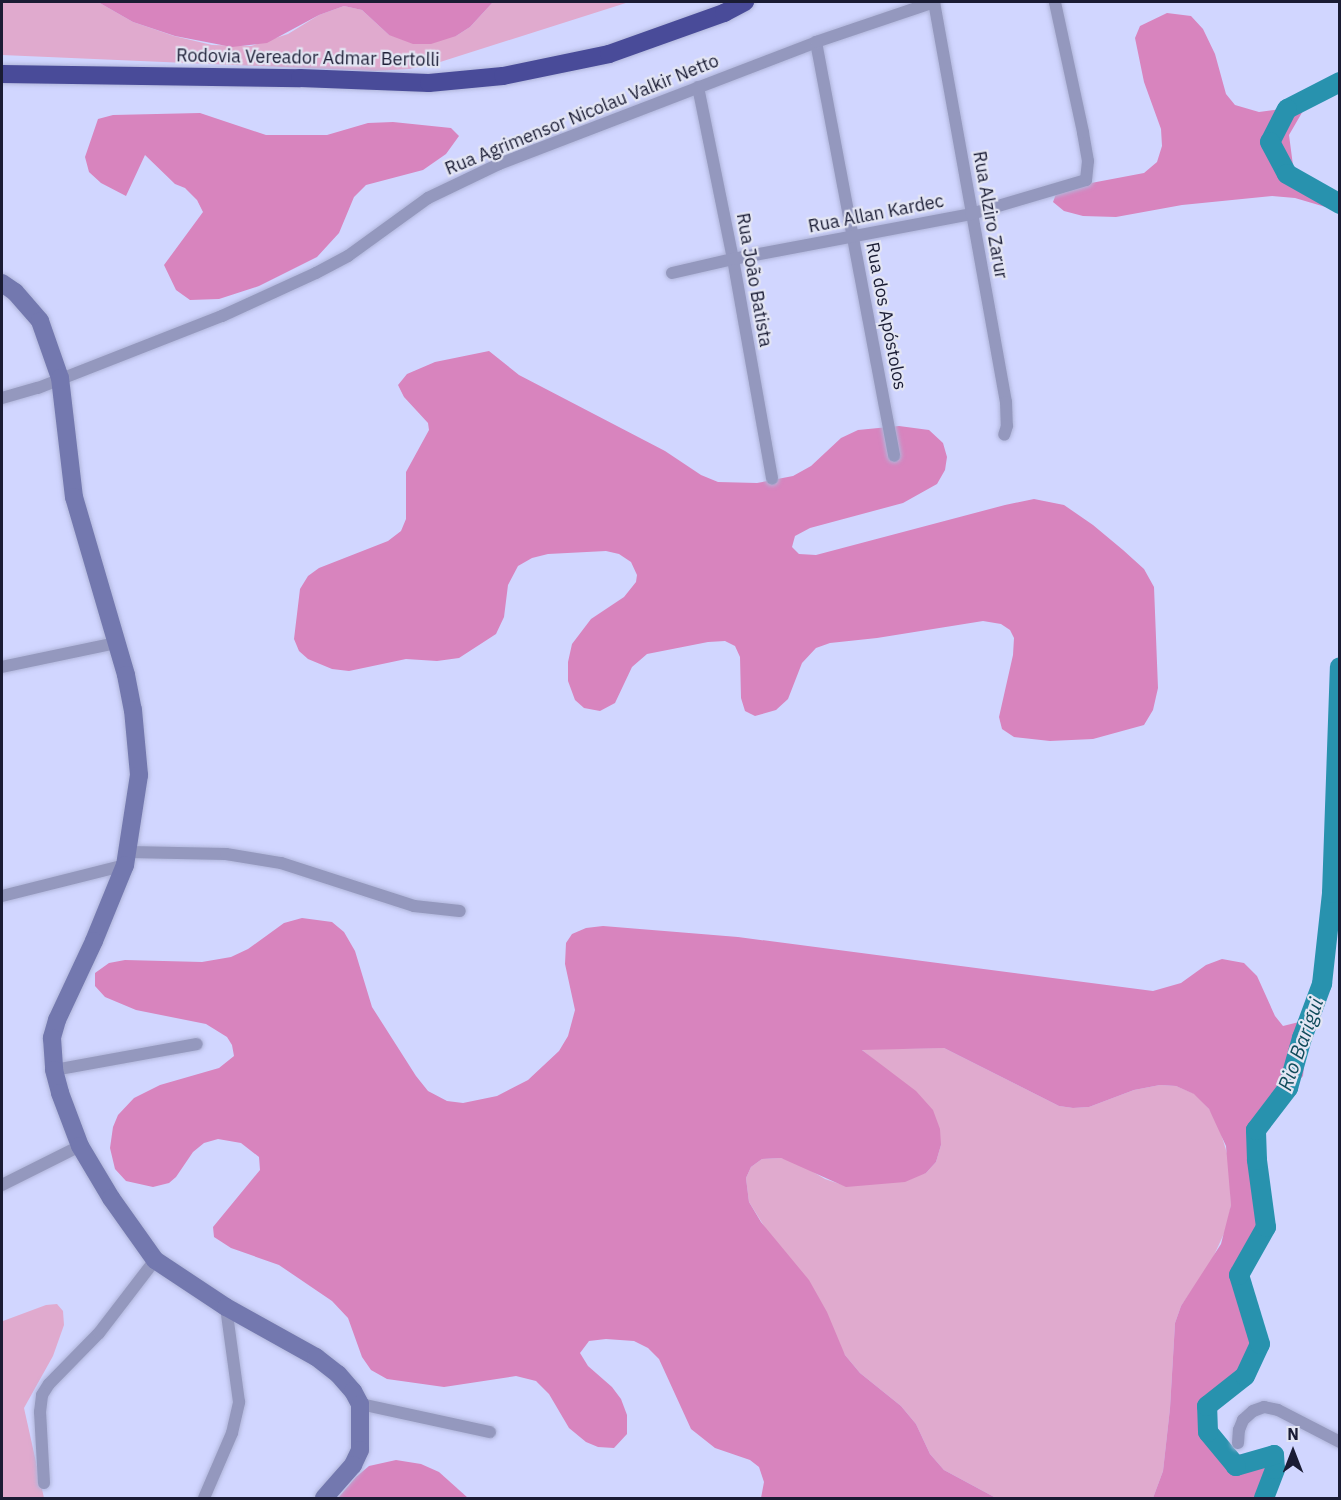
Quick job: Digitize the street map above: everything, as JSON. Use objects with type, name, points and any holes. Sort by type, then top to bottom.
[{"type":"highway","name":"Rodovia Vereador Admar Bertolli","points":[[2,74],[300,78],[429,83],[492,77],[609,54],[724,13],[745,2]]},
{"type":"main road","points":[[2,283],[15,292],[40,321],[60,378],[74,497],[133,711],[139,775],[127,859],[94,941],[57,1020],[52,1038],[54,1070],[80,1146],[116,1206],[155,1260],[226,1307],[316,1357],[338,1374],[353,1391],[360,1404],[360,1450],[353,1465],[324,1498]]},
{"type":"street","name":"Rua Agrimensor Nicolau Valkir Netto","points":[[2,398],[38,388],[222,316],[316,273],[348,256],[428,198],[489,169],[816,42],[934,2]]},
{"type":"street","name":"Rua Alziro Zarur","points":[[934,2],[1006,402],[1007,426],[1004,435]]},
{"type":"street","name":"Rua Allan Kardec","points":[[672,273],[733,259],[971,214],[1086,180],[1088,161],[1083,132],[1055,2]]},
{"type":"street","name":"Rua dos Apóstolos","points":[[816,42],[894,456]]},
{"type":"street","name":"Rua João Batista","points":[[698,87],[733,259],[772,479]]},
{"type":"street","points":[[2,668],[116,643]]},
{"type":"street","points":[[2,896],[127,859],[226,854],[281,863],[414,906],[460,911]]},
{"type":"street","points":[[54,1070],[196,1044]]},
{"type":"street","points":[[2,1185],[80,1146]]},
{"type":"street","points":[[44,1483],[40,1412],[42,1395],[49,1384],[99,1333],[155,1260]]},
{"type":"street","points":[[204,1498],[232,1433],[239,1402],[226,1307]]},
{"type":"street","points":[[360,1404],[490,1432]]},
{"type":"street","points":[[1238,1443],[1243,1420],[1252,1411],[1264,1407],[1278,1410],[1340,1442]]},
{"type":"shaded area","points":[[2,2],[98,2],[133,22],[174,36],[212,45],[251,46],[288,34],[319,15],[344,6],[362,10],[389,35],[456,36],[470,27],[493,2],[629,2],[437,63],[409,69],[375,71],[2,55]]},
{"type":"shaded area","points":[[98,2],[493,2],[470,27],[456,36],[431,44],[413,44],[389,35],[362,10],[344,6],[319,15],[267,43],[232,47],[175,36],[133,22]]},
{"type":"shaded area","points":[[1167,13],[1191,16],[1203,29],[1215,54],[1226,94],[1235,105],[1259,112],[1298,107],[1328,87],[1339,73],[1339,90],[1307,104],[1289,135],[1294,173],[1339,200],[1339,211],[1295,198],[1272,196],[1182,205],[1116,217],[1083,216],[1064,211],[1053,202],[1056,194],[1070,187],[1144,173],[1157,162],[1162,146],[1161,129],[1144,82],[1135,38],[1140,26]]},
{"type":"shaded area","points":[[200,113],[266,135],[327,135],[368,123],[393,122],[451,128],[459,136],[446,154],[423,170],[366,185],[354,197],[339,233],[317,257],[259,286],[219,299],[190,300],[176,290],[164,265],[203,212],[197,200],[185,188],[175,184],[145,155],[126,196],[101,183],[89,172],[85,157],[98,119],[113,115]]},
{"type":"shaded area","points":[[489,351],[519,375],[665,451],[701,475],[718,482],[757,483],[793,476],[811,466],[841,438],[858,430],[899,426],[929,430],[943,443],[947,457],[945,470],[937,484],[903,503],[810,528],[795,536],[792,547],[799,554],[816,555],[1034,499],[1064,505],[1093,525],[1144,569],[1154,587],[1158,688],[1153,710],[1144,725],[1093,739],[1050,741],[1014,737],[1002,729],[999,717],[1013,655],[1014,638],[1010,630],[1001,624],[983,621],[830,643],[816,648],[802,663],[788,699],[776,710],[755,716],[745,711],[741,698],[740,657],[735,646],[725,641],[708,642],[647,654],[632,667],[615,703],[600,711],[584,708],[575,700],[568,681],[568,662],[572,644],[591,619],[624,597],[636,582],[637,575],[631,562],[619,554],[606,551],[548,554],[532,558],[518,566],[508,585],[504,617],[496,634],[459,658],[437,661],[406,659],[349,671],[332,669],[308,659],[299,651],[294,639],[300,589],[308,576],[319,568],[388,541],[401,531],[406,519],[406,472],[429,430],[428,423],[404,397],[398,385],[407,374],[435,362]]},
{"type":"shaded area","points":[[302,918],[332,922],[344,932],[355,951],[372,1007],[416,1076],[428,1091],[447,1101],[463,1103],[497,1096],[528,1080],[559,1051],[568,1036],[575,1010],[565,964],[566,943],[572,934],[586,928],[603,926],[738,937],[1153,991],[1181,983],[1206,965],[1222,959],[1244,963],[1257,976],[1275,1016],[1283,1026],[1299,1022],[1310,1009],[1303,1076],[1270,1113],[1263,1138],[1270,1201],[1243,1282],[1258,1342],[1257,1368],[1218,1397],[1214,1433],[1222,1453],[1257,1456],[1267,1462],[1264,1485],[1258,1498],[1153,1498],[1163,1471],[1170,1408],[1175,1323],[1181,1306],[1221,1244],[1231,1205],[1226,1146],[1209,1109],[1194,1094],[1176,1086],[1160,1085],[1134,1090],[1089,1107],[1059,1106],[944,1048],[862,1050],[916,1091],[933,1110],[940,1129],[941,1145],[936,1162],[926,1173],[905,1182],[846,1187],[781,1158],[762,1159],[751,1167],[746,1178],[749,1202],[761,1222],[809,1280],[827,1312],[845,1355],[860,1373],[901,1406],[916,1424],[930,1454],[944,1470],[996,1498],[761,1498],[764,1482],[759,1467],[750,1460],[715,1448],[691,1429],[659,1359],[648,1348],[634,1341],[606,1339],[589,1341],[580,1353],[588,1366],[612,1387],[621,1399],[627,1415],[627,1434],[614,1448],[598,1447],[586,1442],[569,1428],[549,1394],[536,1381],[516,1376],[444,1387],[387,1379],[371,1370],[362,1357],[348,1318],[332,1301],[279,1265],[231,1248],[214,1237],[213,1227],[260,1170],[259,1157],[241,1143],[218,1139],[204,1143],[193,1152],[176,1177],[169,1183],[153,1187],[126,1181],[115,1169],[110,1148],[113,1127],[118,1115],[134,1098],[160,1085],[219,1068],[234,1056],[232,1045],[227,1037],[206,1024],[136,1010],[105,997],[95,986],[95,973],[109,963],[125,960],[202,962],[231,957],[248,949],[284,923]]},
{"type":"shaded area","points":[[944,1048],[1059,1106],[1089,1107],[1134,1090],[1160,1085],[1176,1086],[1195,1094],[1209,1109],[1218,1124],[1230,1163],[1231,1205],[1227,1227],[1210,1264],[1181,1306],[1175,1323],[1170,1408],[1163,1471],[1153,1498],[996,1498],[944,1470],[930,1454],[916,1424],[901,1406],[860,1373],[845,1355],[749,1202],[746,1178],[751,1167],[762,1159],[781,1158],[798,1163],[825,1179],[846,1186],[926,1173],[936,1162],[941,1145],[884,1068],[861,1049]]},
{"type":"shaded area","points":[[57,1304],[63,1311],[64,1325],[53,1356],[24,1408],[44,1498],[2,1498],[3,1321],[46,1305]]},
{"type":"shaded area","points":[[396,1460],[421,1464],[439,1472],[468,1498],[338,1498],[369,1466]]},
{"type":"waterway","name":"Rio Barigui","points":[[1340,82],[1287,109],[1270,142],[1287,174],[1340,204]]},
{"type":"waterway","name":"Rio Barigui","points":[[1264,1498],[1275,1469],[1274,1455],[1236,1466],[1208,1432],[1207,1406],[1245,1376],[1260,1344],[1239,1275],[1266,1227],[1257,1160],[1256,1130],[1288,1088],[1302,1038],[1322,984],[1332,893],[1340,667]]}]
